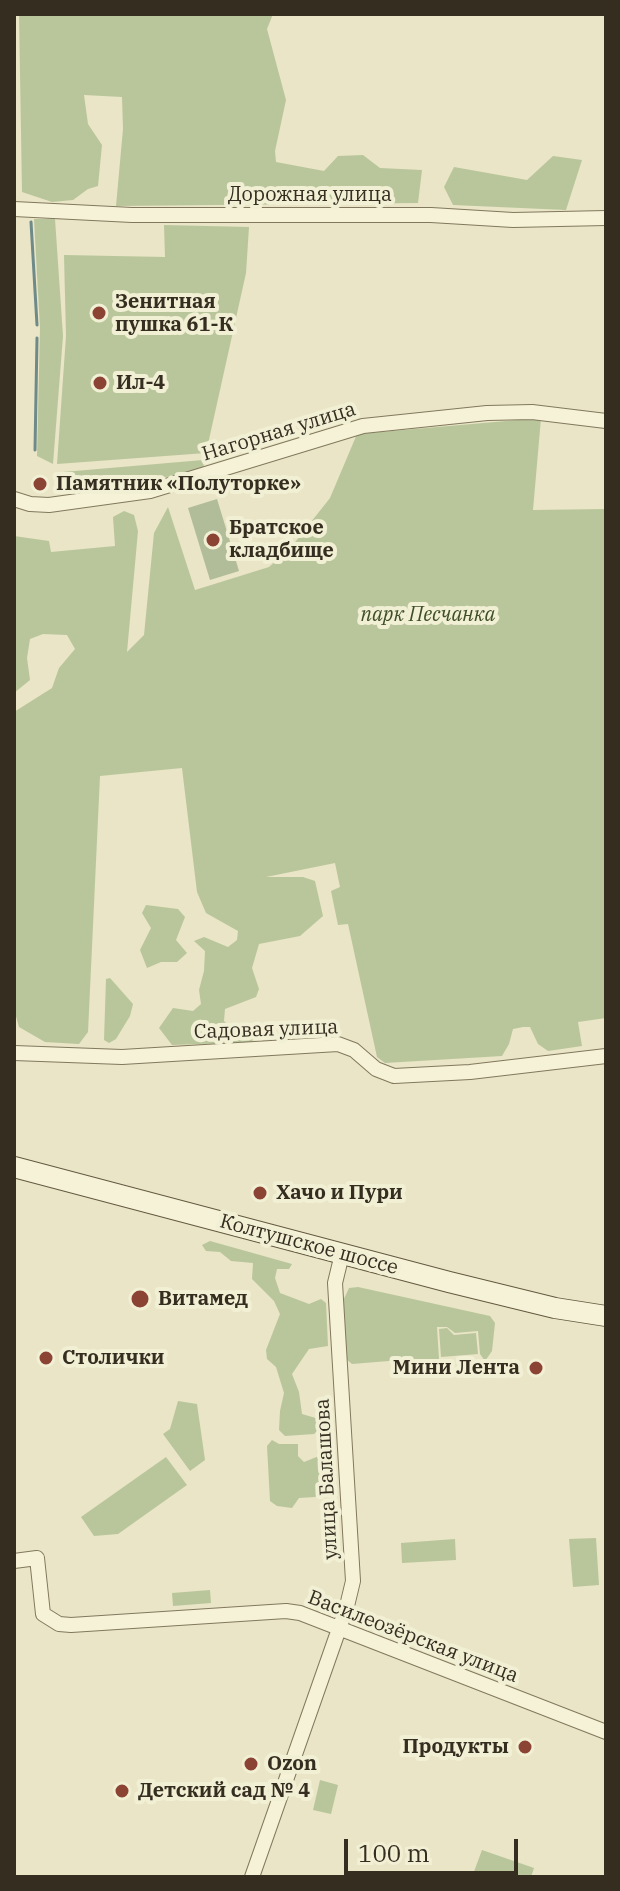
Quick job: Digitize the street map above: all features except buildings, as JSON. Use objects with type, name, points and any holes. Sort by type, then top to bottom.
[{"type":"main road","name":"Колтушское шоссе","points":[[14,1167],[555,1308],[606,1316]]},
{"type":"street","name":"Дорожная улица","points":[[14,209],[132,215],[431,215],[513,220],[606,218]]},
{"type":"street","name":"Нагорная улица","points":[[14,499],[49,505],[150,491],[363,426],[532,412],[606,421]]},
{"type":"street","name":"Садовая улица","points":[[14,1053],[122,1057],[338,1044],[354,1050],[376,1069],[394,1076],[470,1072],[606,1056]]},
{"type":"street","name":"улица Балашова","points":[[252,1877],[353,1581],[335,1283],[342,1254]]},
{"type":"street","name":"Василеозёрская улица","points":[[14,1561],[37,1558],[43,1614],[59,1624],[286,1611],[339,1627],[606,1732]]},
{"type":"green space","points":[[19,14],[273,14],[267,29],[286,100],[275,151],[276,162],[324,171],[338,156],[363,155],[380,168],[422,170],[418,203],[116,206],[123,129],[122,97],[84,95],[88,124],[102,145],[98,186],[73,200],[52,202],[22,192]]},
{"type":"green space","points":[[553,156],[582,160],[566,210],[453,205],[444,187],[454,167],[527,180]]},
{"type":"green space","points":[[34,219],[55,219],[63,336],[53,464],[37,456],[40,328]]},
{"type":"green space","points":[[164,225],[249,227],[246,273],[206,453],[57,464],[66,336],[64,255],[165,257]]},
{"type":"green space","name":"парк Песчанка","points":[[541,418],[533,510],[606,509],[606,1018],[578,1022],[582,1046],[548,1051],[538,1044],[530,1027],[523,1027],[513,1029],[502,1056],[385,1063],[377,1057],[348,924],[338,925],[331,891],[340,887],[335,863],[266,877],[303,877],[315,881],[323,916],[300,936],[259,944],[252,968],[259,989],[256,997],[225,1009],[224,1021],[232,1028],[257,1027],[259,1034],[251,1042],[172,1045],[159,1028],[173,1008],[193,1011],[201,1004],[199,990],[205,951],[194,941],[204,937],[228,947],[237,940],[238,931],[206,913],[197,892],[182,768],[100,776],[88,1032],[79,1044],[45,1042],[19,1027],[14,1009],[14,712],[52,688],[59,668],[75,649],[67,635],[43,634],[30,639],[27,658],[30,680],[14,693],[14,536],[49,541],[51,552],[115,546],[113,517],[124,511],[134,515],[138,531],[127,652],[144,635],[154,533],[168,507],[195,590],[269,567],[292,546],[330,498],[357,434]]},
{"type":"green space","points":[[203,460],[204,468],[199,473],[58,490],[55,487],[56,479],[63,472]]},
{"type":"green space","name":"Братское кладбище","points":[[217,499],[239,571],[210,580],[188,508]]},
{"type":"green space","points":[[146,905],[178,909],[185,917],[176,940],[187,953],[177,962],[161,962],[147,968],[140,950],[151,928],[142,913]]},
{"type":"green space","points":[[110,978],[133,1004],[130,1016],[116,1039],[109,1043],[104,1040],[106,979]]},
{"type":"green space","points":[[210,1241],[292,1264],[289,1269],[277,1269],[275,1278],[280,1293],[309,1304],[321,1299],[326,1303],[328,1346],[309,1349],[292,1374],[299,1392],[302,1414],[319,1419],[320,1428],[314,1434],[285,1436],[279,1430],[284,1393],[276,1367],[267,1359],[266,1350],[280,1314],[274,1301],[252,1279],[253,1263],[231,1261],[220,1252],[206,1251],[202,1245]]},
{"type":"green space","points":[[358,1287],[490,1316],[495,1323],[492,1351],[485,1361],[480,1354],[478,1331],[455,1333],[447,1327],[437,1327],[439,1359],[447,1365],[446,1372],[411,1376],[407,1364],[401,1360],[352,1364],[345,1358],[342,1303],[349,1288]]},
{"type":"green space","points":[[447,1328],[454,1335],[476,1333],[478,1354],[441,1357],[439,1329]]},
{"type":"green space","points":[[178,1401],[197,1404],[205,1460],[190,1471],[163,1434],[170,1429]]},
{"type":"green space","points":[[272,1440],[279,1444],[298,1444],[298,1456],[304,1462],[319,1456],[324,1461],[322,1492],[315,1497],[299,1498],[292,1508],[277,1506],[270,1501],[267,1446]]},
{"type":"green space","points":[[166,1457],[187,1485],[118,1534],[94,1536],[81,1517]]},
{"type":"green space","points":[[596,1538],[599,1585],[573,1587],[569,1539]]},
{"type":"green space","points":[[455,1539],[456,1560],[402,1563],[401,1543]]},
{"type":"green space","points":[[210,1590],[211,1603],[173,1606],[172,1593]]},
{"type":"green space","points":[[320,1780],[338,1785],[331,1814],[313,1810]]},
{"type":"green space","points":[[482,1850],[534,1868],[531,1877],[472,1877]]},
{"type":"waterway","points":[[31,222],[37,325]]},
{"type":"waterway","points":[[35,450],[37,338]]},
{"type":"place","name":"Зенитная пушка 61-К","points":[[99,313]]},
{"type":"place","name":"Ил-4","points":[[100,383]]},
{"type":"place","name":"Памятник «Полуторке»","points":[[40,484]]},
{"type":"place","name":"Братское кладбище","points":[[213,540]]},
{"type":"place","name":"Хачо и Пури","points":[[260,1193]]},
{"type":"place","name":"Витамед","points":[[140,1299]]},
{"type":"place","name":"Столички","points":[[46,1358]]},
{"type":"place","name":"Мини Лента","points":[[536,1368]]},
{"type":"place","name":"Продукты","points":[[525,1747]]},
{"type":"place","name":"Ozon","points":[[251,1764]]},
{"type":"place","name":"Детский сад № 4","points":[[122,1791]]}]
